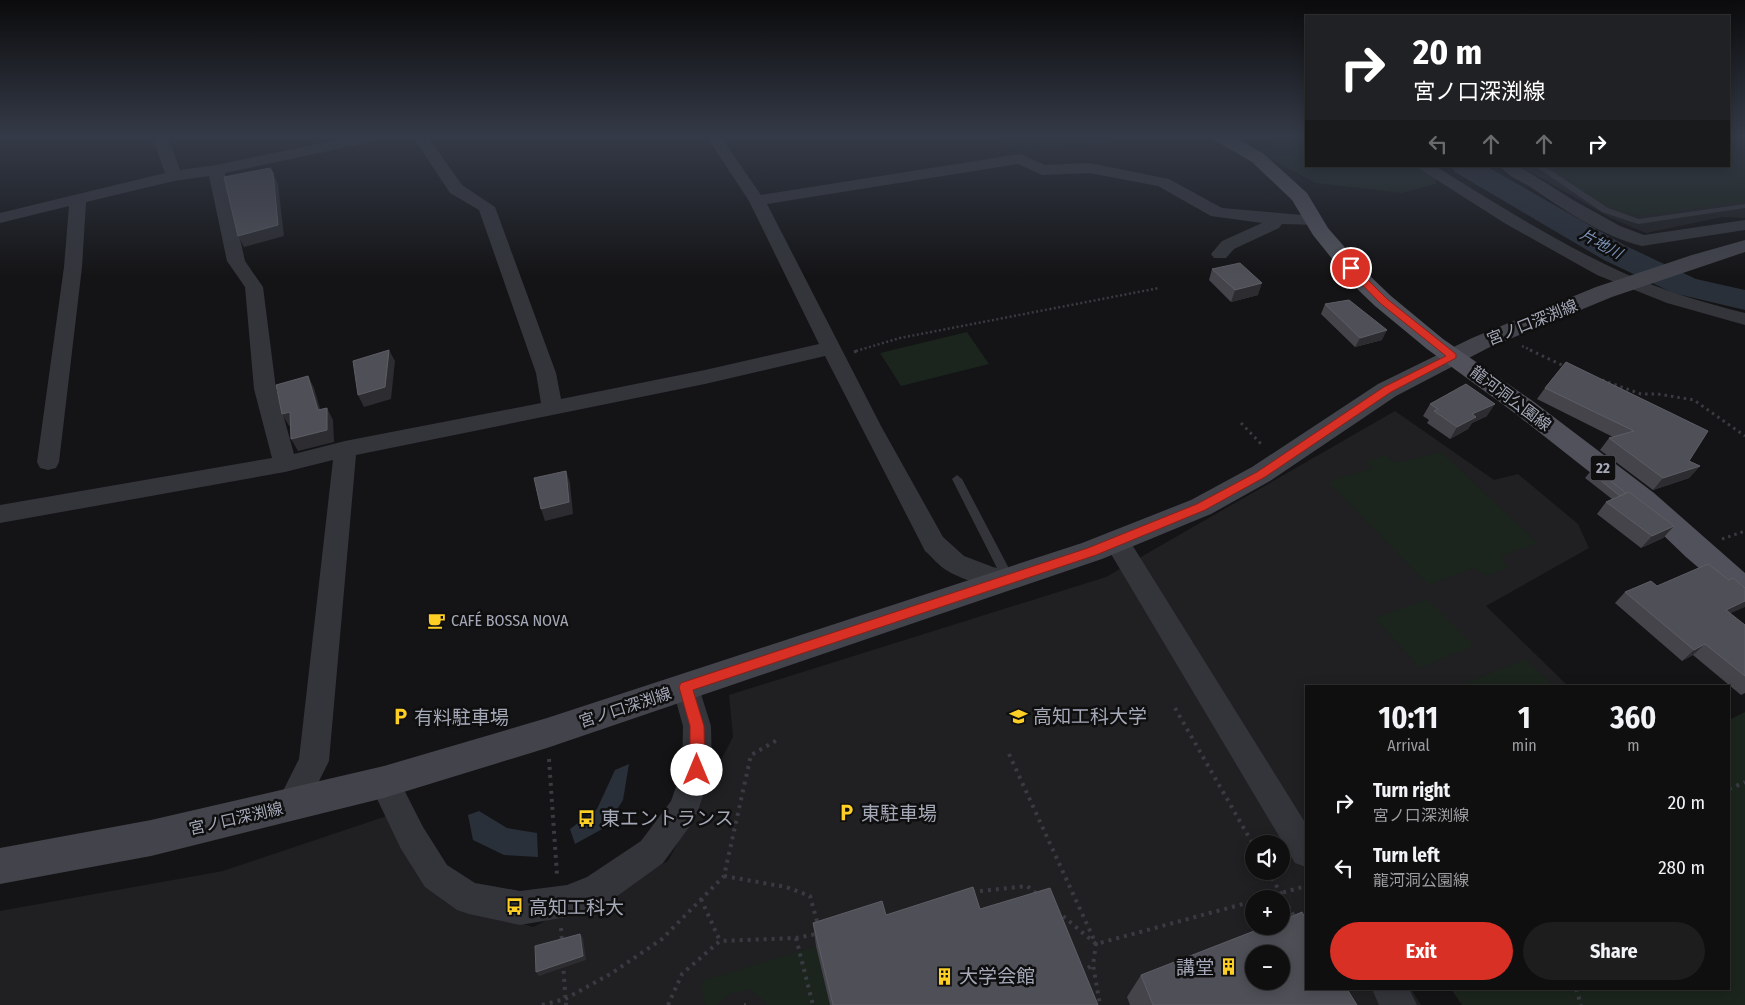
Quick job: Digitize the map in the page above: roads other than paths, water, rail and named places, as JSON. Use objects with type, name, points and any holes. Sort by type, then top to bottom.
[{"type":"main road","name":"龍河洞公園線","points":[[1288,184],[1300,196],[1314,221],[1361,280],[1407,320],[1453,356],[1525,408],[1644,500],[1696,549],[1745,590]]},
{"type":"main road","name":"宮ノ口深渕線","points":[[0,866],[151,838],[384,782],[547,733],[1009,580],[1117,542],[1201,507],[1261,474],[1387,390],[1453,356],[1604,292],[1699,259],[1745,246]]},
{"type":"street","points":[[0,218],[142,184]]},
{"type":"street","points":[[219,184],[236,261],[254,287],[265,388],[285,464]]},
{"type":"street","points":[[452,184],[456,189],[487,207],[546,373],[552,407]]},
{"type":"street","points":[[746,184],[757,201],[934,544],[955,563],[990,577],[1009,580]]},
{"type":"street","points":[[757,201],[864,184]]},
{"type":"street","points":[[1166,184],[1217,212],[1276,220],[1314,221]]},
{"type":"street","points":[[1454,184],[1605,272],[1686,304],[1745,319]]},
{"type":"street","points":[[1536,184],[1614,230],[1642,241],[1745,225]]},
{"type":"street","points":[[48,462],[73,267],[78,200]]},
{"type":"street","points":[[1220,254],[1228,244],[1273,224],[1276,220]]},
{"type":"street","points":[[0,514],[285,464],[345,449],[552,407],[834,353]]},
{"type":"street","points":[[291,805],[314,761],[345,449]]},
{"type":"street","points":[[1117,542],[1305,850]]},
{"type":"street","points":[[384,782],[412,838],[436,876],[469,898],[520,908],[559,903],[597,890],[652,852],[684,809],[697,770],[697,726],[686,687]]},
{"type":"street","points":[[1390,990],[1399,1005]]},
{"type":"lane","points":[[1566,184],[1605,210],[1638,222],[1745,206]]},
{"type":"lane","points":[[957,479],[1009,580]]},
{"type":"waterway","name":"片地川","points":[[1496,184],[1615,253],[1685,286],[1745,300]]},
{"type":"place","name":"CAFÉ BOSSA NOVA","points":[[437,620]]},
{"type":"place","name":"高知工科大学","points":[[1019,716]]},
{"type":"place","name":"有料駐車場","points":[[400,717]]},
{"type":"place","name":"東駐車場","points":[[847,813]]},
{"type":"place","name":"東エントランス","points":[[587,818]]},
{"type":"place","name":"高知工科大","points":[[515,907]]},
{"type":"place","name":"講堂","points":[[1228,967]]},
{"type":"place","name":"大学会館","points":[[945,976]]}]
